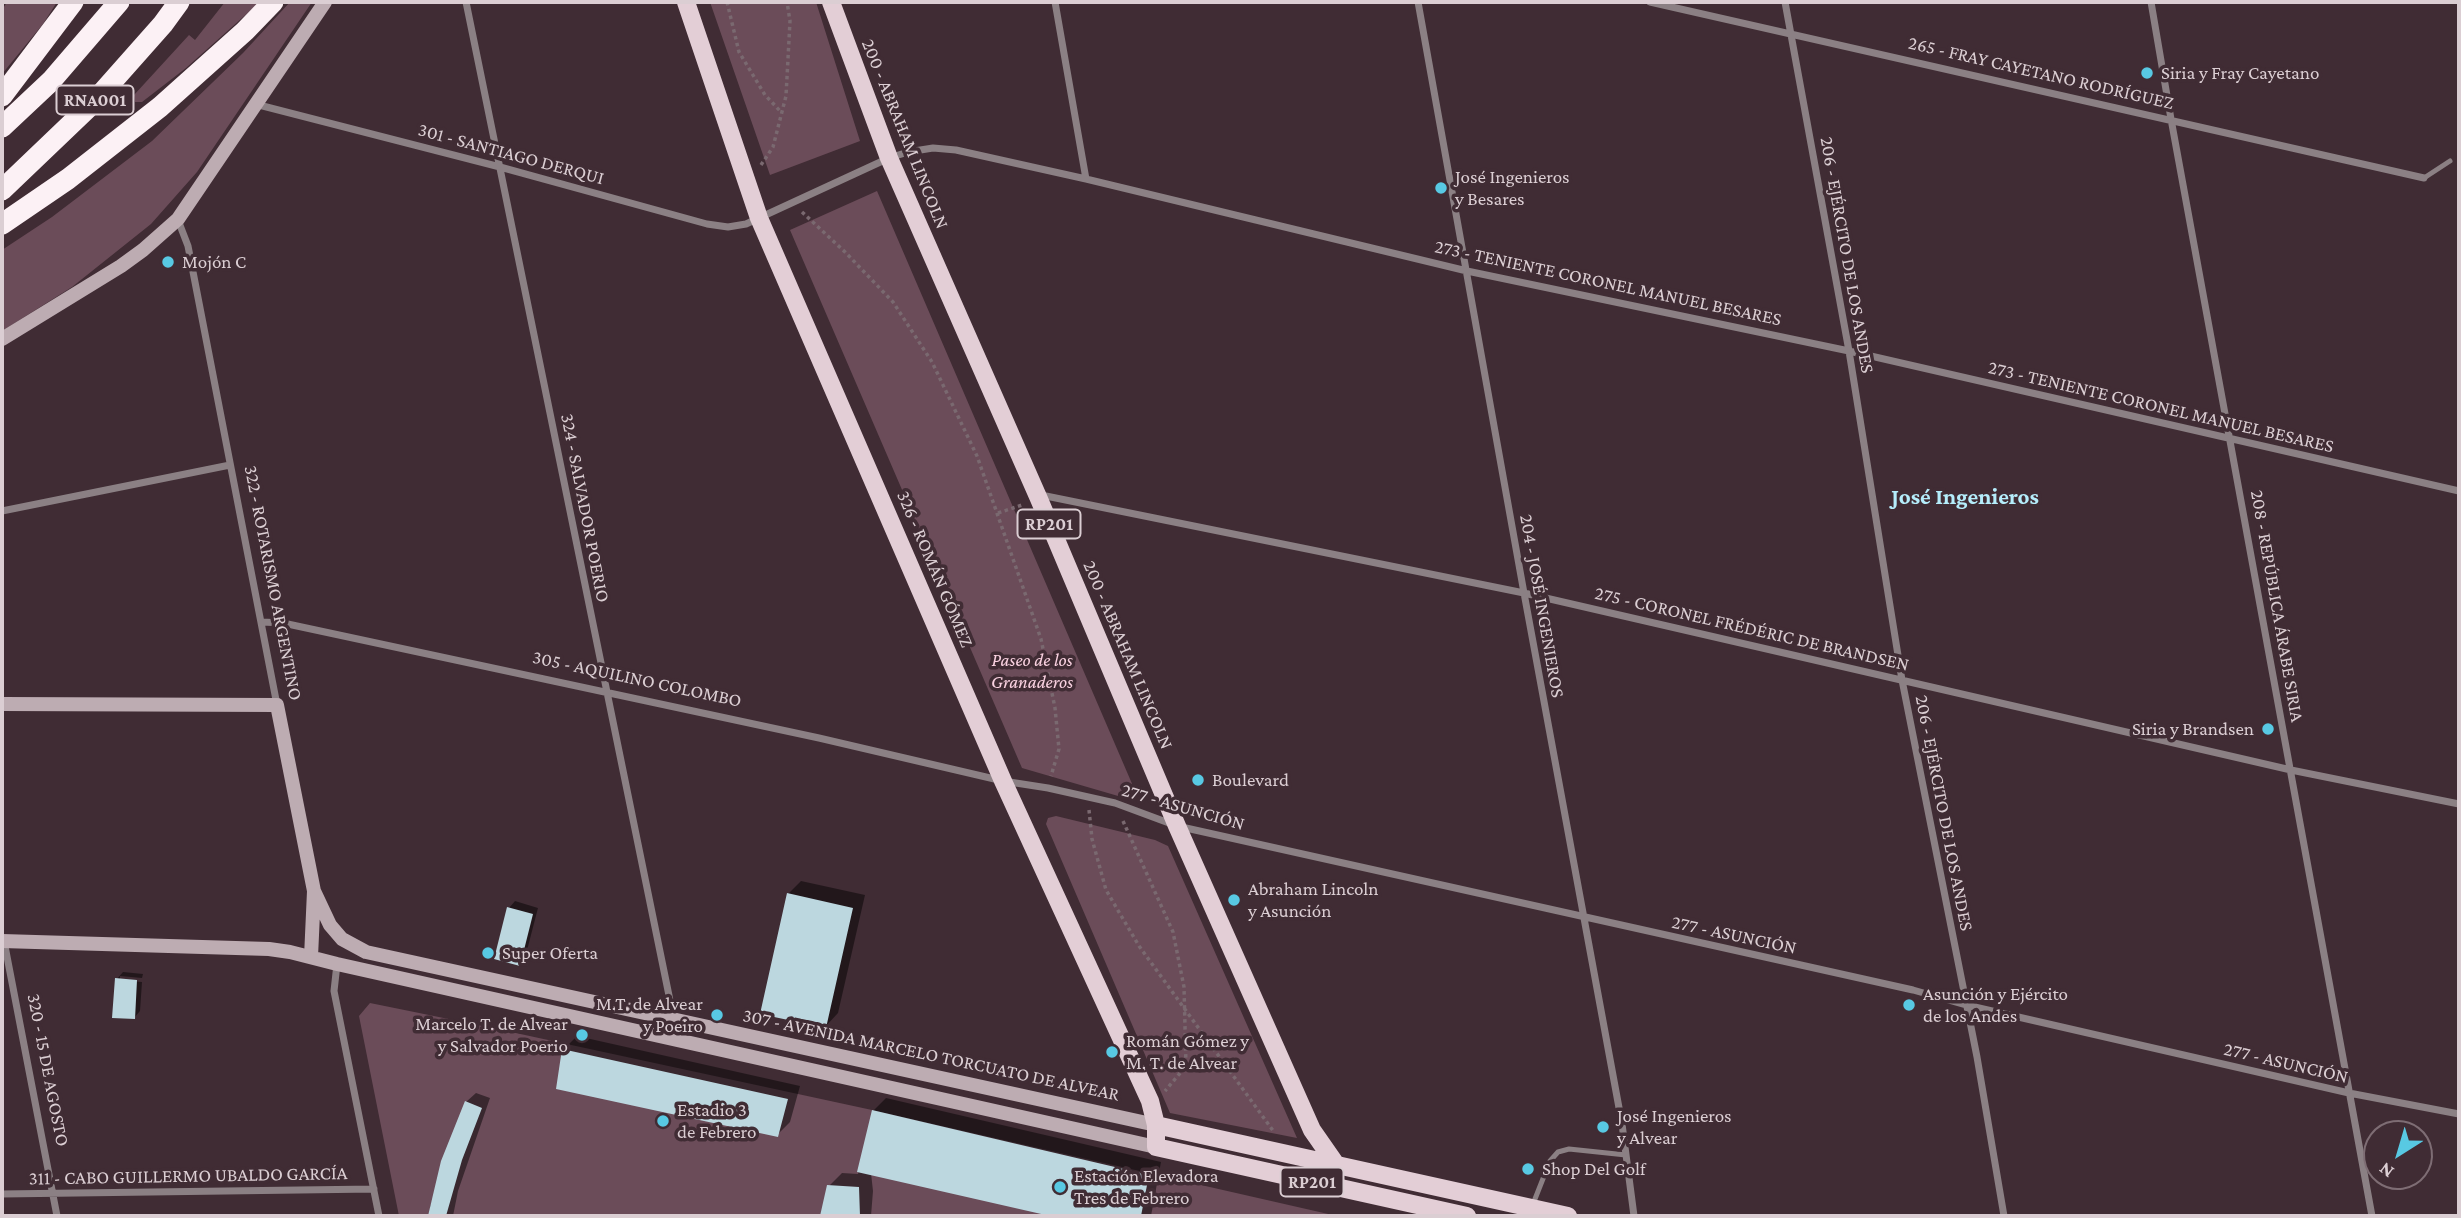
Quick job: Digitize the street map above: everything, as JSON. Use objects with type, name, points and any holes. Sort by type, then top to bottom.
[{"type":"highway","points":[[2,96],[73,2]]},
{"type":"highway","name":"RNA001","points":[[2,127],[51,81],[120,2]]},
{"type":"highway","name":"RNA001","points":[[2,190],[93,103],[179,2]]},
{"type":"highway","points":[[2,224],[68,179],[160,107],[245,31],[273,2]]},
{"type":"main road","points":[[2,339],[121,266],[178,219],[325,2]]},
{"type":"main road","name":"326 - ROMÁN GÓMEZ","points":[[686,2],[759,218],[1003,781],[1150,1101],[1156,1125],[1156,1147]]},
{"type":"main road","name":"200 - ABRAHAM LINCOLN","points":[[831,2],[889,158],[1177,825],[1312,1130],[1335,1163]]},
{"type":"main road","points":[[2,704],[277,705]]},
{"type":"main road","name":"322 - ROTARISMO ARGENTINO","points":[[277,705],[314,891],[311,957]]},
{"type":"main road","name":"307 - AVENIDA MARCELO TORCUATO DE ALVEAR","points":[[314,891],[330,925],[342,939],[366,952],[1568,1216]]},
{"type":"main road","name":"307 - AVENIDA MARCELO TORCUATO DE ALVEAR","points":[[2,938],[269,948],[1467,1216]]},
{"type":"street","name":"324 - SALVADOR POERIO","points":[[466,2],[674,1021]]},
{"type":"street","points":[[1055,2],[1086,179]]},
{"type":"street","name":"204 - JOSÉ INGENIEROS","points":[[1418,2],[1622,1124],[1634,1216]]},
{"type":"street","name":"265 - FRAY CAYETANO RODRÍGUEZ","points":[[1650,2],[2424,178]]},
{"type":"street","name":"206 - EJÉRCITO DE LOS ANDES","points":[[1785,2],[1849,351],[1902,680],[1977,1057],[2004,1216]]},
{"type":"street","name":"208 - REPÚBLICA ÁRABE SIRIA","points":[[2151,2],[2372,1216]]},
{"type":"street","name":"301 - SANTIAGO DERQUI","points":[[254,104],[500,167],[706,224],[728,227],[746,224],[759,218]]},
{"type":"street","name":"273 - TENIENTE CORONEL MANUEL BESARES","points":[[759,218],[889,158],[933,148],[956,150],[1467,271],[1849,351],[2459,491]]},
{"type":"street","name":"322 - ROTARISMO ARGENTINO","points":[[178,219],[188,246],[277,705]]},
{"type":"street","points":[[2,511],[230,465]]},
{"type":"street","name":"275 - CORONEL FRÉDÉRIC DE BRANDSEN","points":[[1037,496],[1524,593],[2291,770],[2459,804]]},
{"type":"street","name":"305 - AQUILINO COLOMBO","points":[[262,622],[284,623],[606,692],[1003,781]]},
{"type":"street","name":"277 - ASUNCIÓN","points":[[1003,781],[1115,803],[1177,825],[1924,993],[2349,1093],[2459,1114]]},
{"type":"street","name":"320 - 15 DE AGOSTO","points":[[2,938],[57,1216]]},
{"type":"street","points":[[337,964],[334,991],[379,1216]]},
{"type":"street","name":"311 - CABO GUILLERMO UBALDO GARCÍA","points":[[2,1194],[374,1189]]},
{"type":"lane","points":[[2424,178],[2450,161]]},
{"type":"lane","points":[[1531,1208],[1550,1161],[1558,1152],[1569,1149],[1626,1155]]},
{"type":"path","points":[[726,2],[739,52],[765,95],[782,114]]},
{"type":"path","points":[[749,184],[773,146],[786,96],[790,33],[787,2]]},
{"type":"path","points":[[792,202],[845,251],[893,302],[932,362],[976,456],[1041,639],[1055,708],[1059,749],[1048,788]]},
{"type":"path","points":[[998,513],[1037,496]]},
{"type":"path","points":[[1088,797],[1092,839],[1106,890],[1139,946],[1277,1136],[1285,1152]]},
{"type":"path","points":[[1115,803],[1173,932],[1184,987],[1185,1066],[1168,1089],[1150,1101]]},
{"type":"green space","points":[[7,2],[57,2],[43,24],[2,74],[2,10]]},
{"type":"green space","points":[[225,2],[260,2],[186,68],[142,102],[135,102],[134,95],[189,35],[195,40]]},
{"type":"green space","points":[[290,2],[312,2],[197,172],[151,224],[72,287],[2,331],[2,250],[52,217],[152,141],[243,53]]},
{"type":"green space","points":[[710,2],[816,2],[860,141],[770,175]]},
{"type":"green space","name":"Paseo de los Granaderos","points":[[877,191],[1133,786],[1125,798],[1022,768],[790,230]]},
{"type":"green space","points":[[1056,816],[1155,840],[1168,846],[1297,1138],[1170,1113],[1046,824],[1048,818]]},
{"type":"green space","points":[[370,1003],[872,1110],[1337,1216],[399,1216],[359,1016]]},
{"type":"building","points":[[787,893],[853,908],[826,1028],[760,1014]]},
{"type":"building","points":[[507,907],[533,914],[520,966],[494,959]]},
{"type":"building","points":[[115,978],[137,980],[135,1019],[112,1018]]},
{"type":"building","points":[[562,1049],[788,1099],[778,1137],[556,1089]]},
{"type":"building","points":[[465,1101],[482,1108],[462,1160],[446,1216],[428,1216],[441,1161]]},
{"type":"building","points":[[872,1110],[1149,1175],[1141,1216],[1050,1216],[857,1172]]},
{"type":"building","points":[[827,1185],[859,1187],[860,1216],[820,1216]]},
{"type":"place","name":"Siria y Fray Cayetano","points":[[2147,73]]},
{"type":"place","name":"José Ingenieros y Besares","points":[[1441,188]]},
{"type":"place","name":"Mojón C","points":[[168,262]]},
{"type":"place","name":"Siria y Brandsen","points":[[2268,729]]},
{"type":"place","name":"Boulevard","points":[[1198,780]]},
{"type":"place","name":"Abraham Lincoln y Asunción","points":[[1234,900]]},
{"type":"place","name":"Super Oferta","points":[[488,953]]},
{"type":"place","name":"Asunción y Ejército de los Andes","points":[[1909,1005]]},
{"type":"place","name":"M.T. de Alvear y Poeiro","points":[[717,1015]]},
{"type":"place","name":"Marcelo T. de Alvear y Salvador Poerio","points":[[582,1035]]},
{"type":"place","name":"Román Gómez y M. T. de Alvear","points":[[1112,1052]]},
{"type":"place","name":"Estadio 3 de Febrero","points":[[663,1121]]},
{"type":"place","name":"José Ingenieros y Alvear","points":[[1603,1127]]},
{"type":"place","name":"Shop Del Golf","points":[[1528,1169]]},
{"type":"place","name":"Estación Elevadora Tres de Febrero","points":[[1060,1187]]},
{"type":"district","name":"José Ingenieros","points":[[1965,497]]}]
